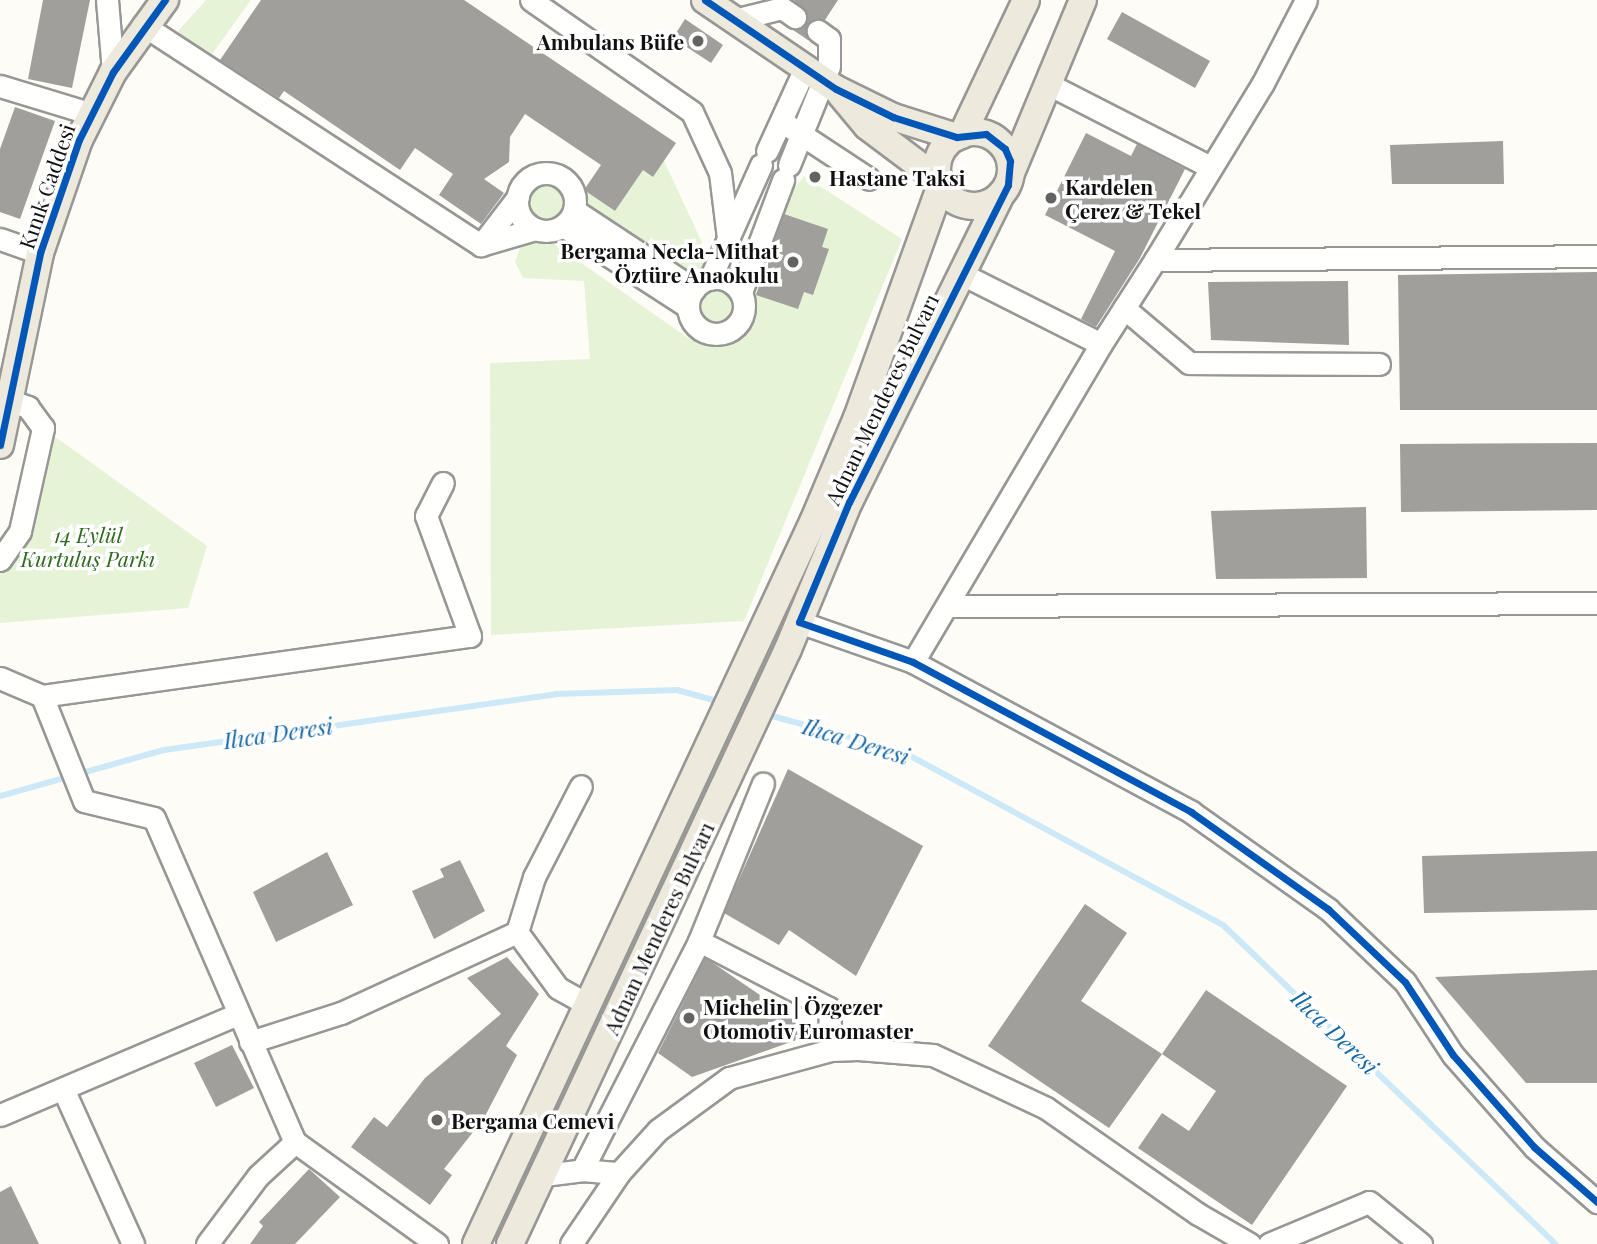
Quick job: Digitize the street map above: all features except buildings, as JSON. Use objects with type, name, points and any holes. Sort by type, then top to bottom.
[{"type":"main road","name":"Kınık Caddesi","points":[[0,444],[40,253],[89,113],[144,25],[165,0]]},
{"type":"main road","points":[[705,0],[821,79],[894,117],[959,136],[986,134],[997,140],[1010,161],[1006,184],[984,205],[963,205],[940,182],[867,126],[821,79]]},
{"type":"main road","points":[[940,182],[940,155],[959,136],[1026,0]]},
{"type":"main road","name":"Adnan Menderes Bulvarı","points":[[510,1244],[788,649],[849,502],[1006,184],[1083,0]]},
{"type":"main road","name":"Adnan Menderes Bulvarı","points":[[476,1244],[759,643],[857,418],[940,182]]},
{"type":"street","points":[[107,0],[113,72]]},
{"type":"street","points":[[531,0],[692,112],[720,173],[728,237]]},
{"type":"street","points":[[913,662],[1101,344],[1263,83],[1306,0]]},
{"type":"street","points":[[734,20],[782,8],[795,17]]},
{"type":"street","points":[[144,25],[481,245],[568,218],[697,291],[727,280],[741,292]]},
{"type":"street","points":[[818,32],[829,39],[829,66],[821,79],[741,292],[742,317],[721,334],[696,327],[697,291],[728,237],[781,121],[821,79]]},
{"type":"street","points":[[1048,84],[1210,167]]},
{"type":"street","points":[[0,86],[89,113]]},
{"type":"street","points":[[781,121],[869,179]]},
{"type":"street","points":[[481,245],[534,176],[552,174],[573,191],[568,218]]},
{"type":"street","points":[[518,197],[521,216],[535,229]]},
{"type":"street","points":[[0,239],[40,253]]},
{"type":"street","points":[[1155,260],[1597,256]]},
{"type":"street","points":[[962,274],[1101,344]]},
{"type":"street","points":[[1124,308],[1189,363],[1380,364]]},
{"type":"street","points":[[0,560],[20,531],[43,428],[28,407],[8,400]]},
{"type":"street","points":[[0,678],[42,696],[470,636],[426,516],[443,483]]},
{"type":"street","points":[[948,606],[1597,603]]},
{"type":"street","points":[[799,622],[913,662],[1192,812],[1328,909],[1405,982],[1453,1055],[1534,1147],[1597,1202]]},
{"type":"street","points":[[42,696],[58,743],[85,801],[154,818],[295,1142],[437,1244]]},
{"type":"street","points":[[582,1170],[699,941],[763,783]]},
{"type":"street","points":[[250,1042],[354,1008],[517,932],[534,877],[581,786]]},
{"type":"street","points":[[517,932],[558,988],[587,1004]]},
{"type":"street","points":[[699,941],[829,1008],[831,1051]]},
{"type":"street","points":[[0,1115],[64,1091],[238,1013]]},
{"type":"street","points":[[571,1244],[619,1172],[659,1130],[729,1078],[831,1051],[933,1055],[1046,1108],[1198,1214],[1250,1244]]},
{"type":"street","points":[[64,1091],[133,1244]]},
{"type":"street","points":[[207,1244],[258,1176],[295,1142]]},
{"type":"street","points":[[544,1175],[582,1170],[619,1172]]},
{"type":"street","points":[[1269,1244],[1369,1202],[1421,1244]]},
{"type":"green space","points":[[206,0],[251,0],[212,54],[177,32]]},
{"type":"green space","points":[[664,161],[707,253],[708,259],[696,279],[581,204],[584,190],[615,211],[643,170]]},
{"type":"green space","points":[[804,176],[902,239],[744,621],[491,635],[490,363],[590,359],[584,281],[523,278],[515,262],[520,248],[534,239],[550,241],[688,338],[696,326],[721,334],[742,317],[783,180],[795,188]]},
{"type":"green space","points":[[546,183],[560,188],[565,202],[560,216],[546,221],[532,216],[527,202],[532,188]]},
{"type":"green space","points":[[716,287],[730,292],[735,306],[730,320],[716,325],[702,320],[697,306],[702,292]]},
{"type":"green space","name":"14 Eylül Kurtuluş Parkı","points":[[43,428],[207,546],[188,608],[0,623],[0,560]]},
{"type":"waterway","name":"Ilıca Deresi","points":[[0,796],[164,750],[556,694],[677,690],[721,702]]},
{"type":"waterway","name":"Ilıca Deresi","points":[[765,714],[903,752],[1223,925],[1556,1244]]},
{"type":"cycle path","points":[[0,445],[40,253],[79,140],[113,72],[165,0]]},
{"type":"cycle path","points":[[705,0],[836,89],[893,117],[957,137],[986,134],[1005,149],[1010,161],[1008,185],[849,502],[799,622],[913,662],[1191,812],[1328,909],[1405,982],[1453,1055],[1534,1147],[1597,1202]]},
{"type":"place","name":"Ambulans Büfe","points":[[698,41]]},
{"type":"place","name":"Hastane Taksi","points":[[815,177]]},
{"type":"place","name":"Kardelen Çerez & Tekel","points":[[1051,198]]},
{"type":"place","name":"Bergama Necla-Mithat Öztüre Anaokulu","points":[[793,262]]},
{"type":"place","name":"Michelin | Özgezer Otomotiv Euromaster","points":[[689,1018]]},
{"type":"place","name":"Bergama Cemevi","points":[[437,1120]]}]
